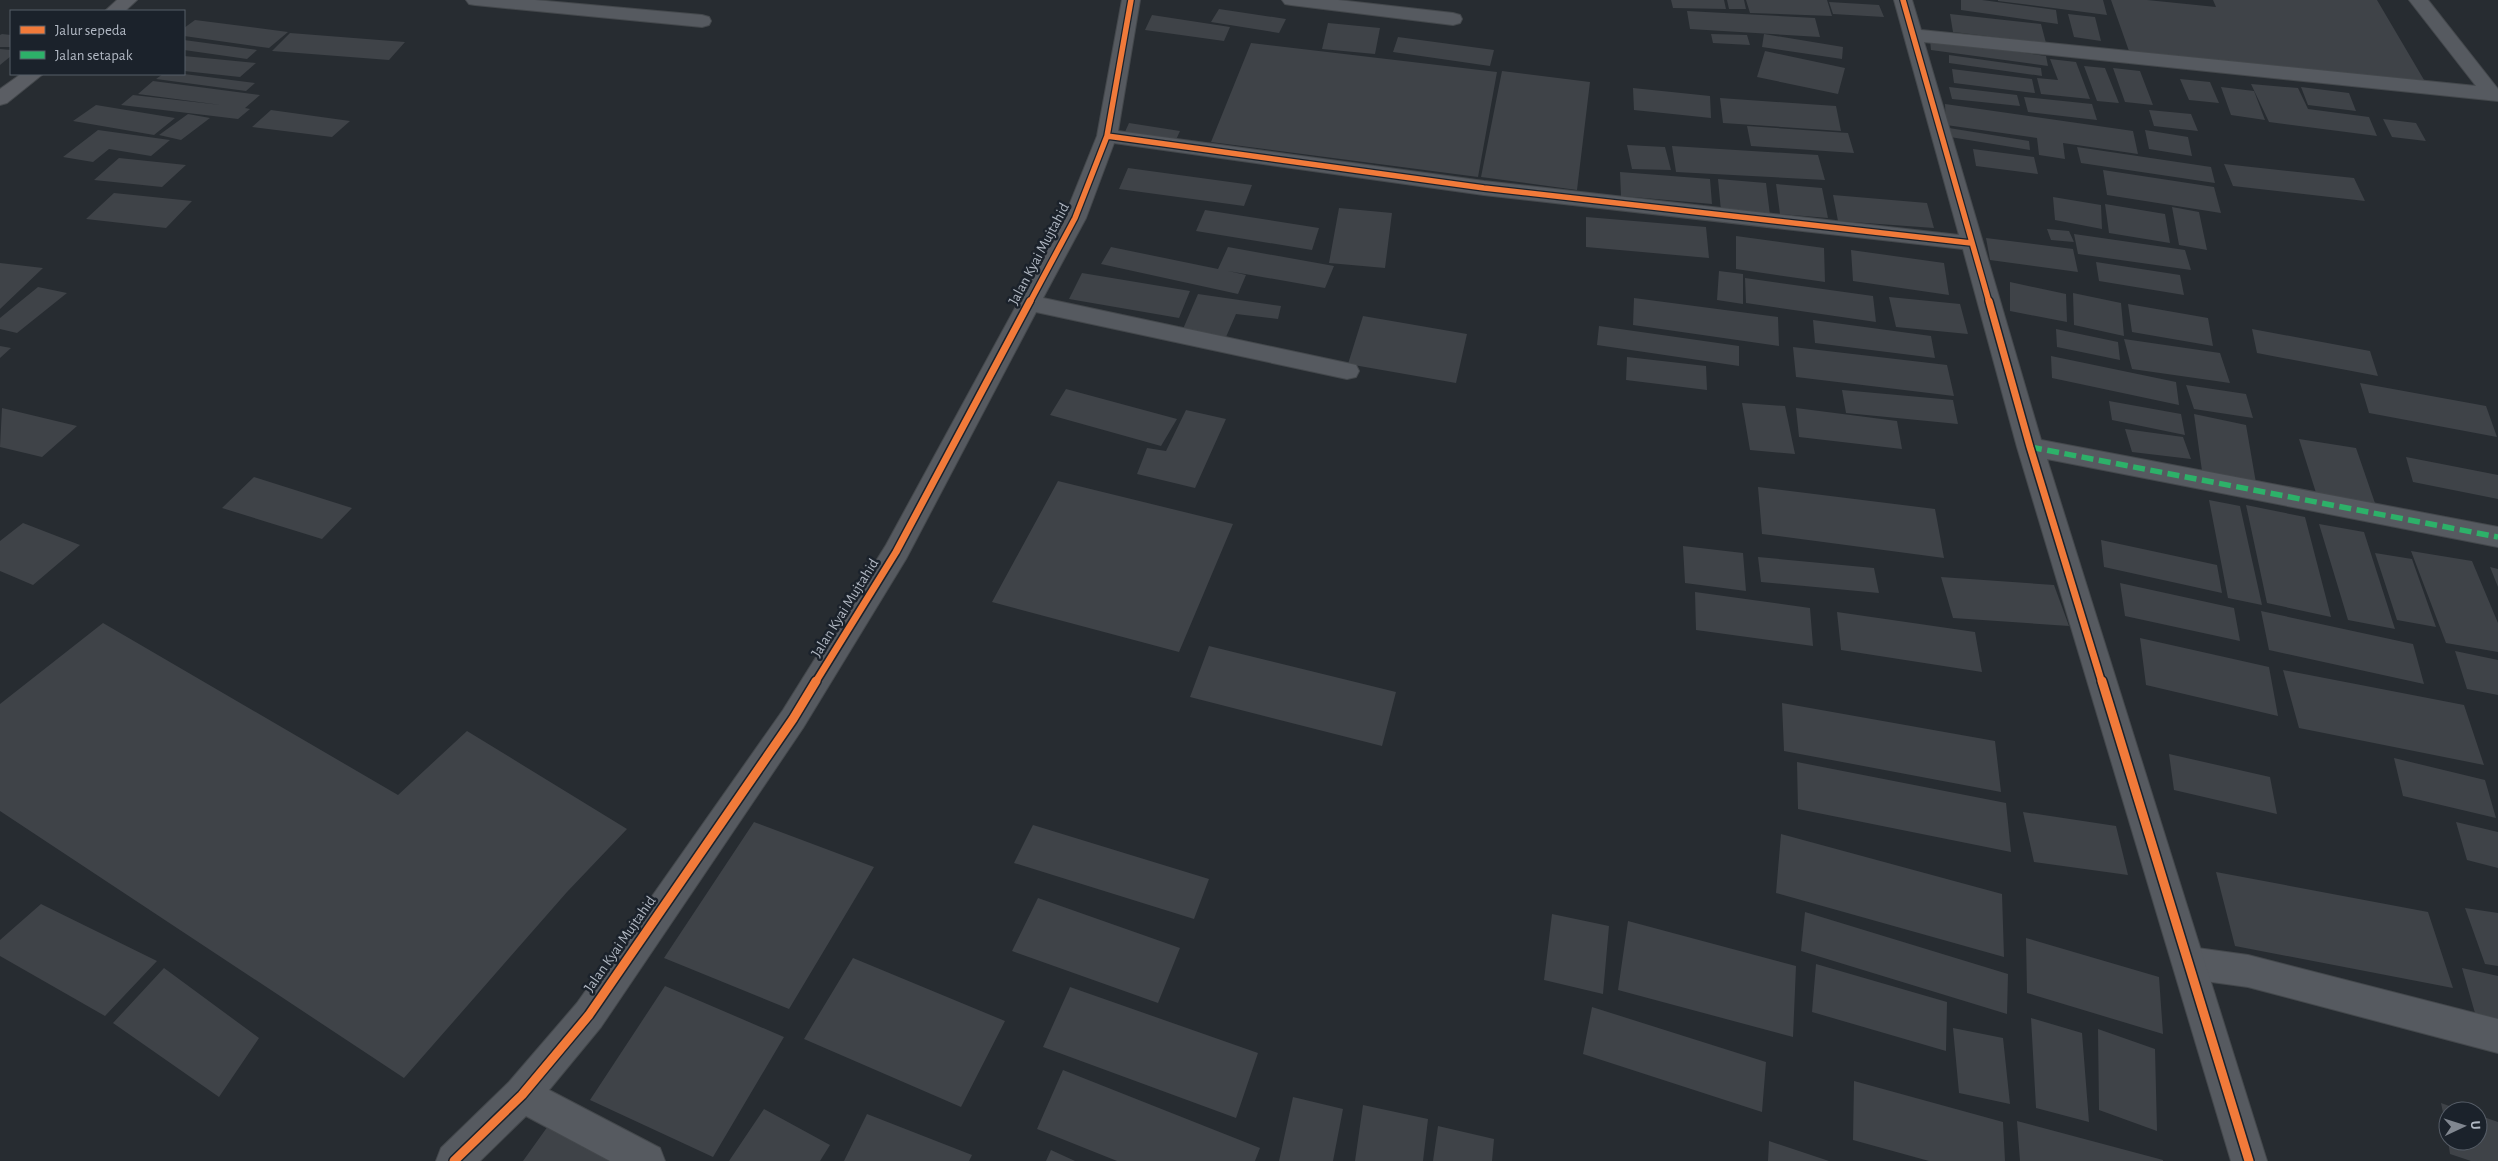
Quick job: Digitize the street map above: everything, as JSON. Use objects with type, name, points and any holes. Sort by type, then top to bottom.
[{"type":"street","points":[[115,10],[128,0]]},
{"type":"street","points":[[475,0],[702,21]]},
{"type":"street","name":"Jalan Kyai Mujtahid","points":[[454,1161],[522,1095],[589,1015],[793,718],[896,552],[1075,218],[1107,136],[1131,0]]},
{"type":"street","points":[[1291,0],[1453,19]]},
{"type":"street","points":[[1903,0],[2030,447],[2190,963],[2249,1161]]},
{"type":"street","points":[[2418,0],[2495,94]]},
{"type":"street","points":[[1913,35],[2495,94]]},
{"type":"street","points":[[0,99],[32,75]]},
{"type":"street","points":[[1107,136],[1484,188],[1971,244]]},
{"type":"street","points":[[1029,303],[1347,371]]},
{"type":"street","points":[[2030,447],[2498,537]]},
{"type":"street","points":[[2190,963],[2248,971],[2498,1036]]},
{"type":"street","points":[[522,1095],[647,1161]]},
{"type":"building","points":[[1671,0],[1724,0],[1726,9],[1673,8]]},
{"type":"building","points":[[1727,0],[1744,0],[1746,9],[1729,9]]},
{"type":"building","points":[[1746,0],[1827,0],[1832,16],[1750,13]]},
{"type":"building","points":[[1961,0],[1982,0],[2056,10],[2058,24],[1961,10]]},
{"type":"building","points":[[2103,0],[2107,15],[1998,1]]},
{"type":"building","points":[[2111,0],[2147,0],[2216,7],[2213,0],[2377,0],[2427,85],[2130,54]]},
{"type":"building","points":[[1829,2],[1879,5],[1884,17],[1833,14]]},
{"type":"building","points":[[1219,9],[1286,19],[1279,33],[1211,22]]},
{"type":"building","points":[[1687,11],[1815,18],[1820,37],[1690,29]]},
{"type":"building","points":[[1950,14],[2041,24],[2046,43],[1953,32]]},
{"type":"building","points":[[2068,14],[2095,17],[2101,41],[2074,37]]},
{"type":"building","points":[[1152,15],[1230,27],[1224,41],[1145,30]]},
{"type":"building","points":[[195,20],[288,32],[269,48],[185,36],[185,27]]},
{"type":"building","points":[[1328,23],[1380,28],[1375,54],[1322,49]]},
{"type":"building","points":[[290,33],[405,42],[389,60],[272,51]]},
{"type":"building","points":[[1711,34],[1747,35],[1750,45],[1713,43]]},
{"type":"building","points":[[1764,34],[1843,47],[1842,59],[1762,47]]},
{"type":"building","points":[[0,35],[10,35],[10,47],[0,47]]},
{"type":"building","points":[[1398,37],[1494,50],[1490,66],[1393,52]]},
{"type":"building","points":[[185,40],[257,50],[247,59],[185,50]]},
{"type":"building","points":[[1930,40],[2046,56],[2048,66],[1931,50]]},
{"type":"building","points":[[1251,43],[1497,72],[1478,177],[1211,142]]},
{"type":"building","points":[[0,49],[10,50],[10,57],[0,65]]},
{"type":"building","points":[[1765,51],[1845,68],[1838,94],[1757,77]]},
{"type":"building","points":[[1949,55],[2041,68],[2042,76],[1949,63]]},
{"type":"building","points":[[185,56],[256,63],[240,77],[185,71]]},
{"type":"building","points":[[2050,59],[2076,62],[2090,99],[2041,94],[2037,78],[2058,80]]},
{"type":"building","points":[[2084,66],[2105,68],[2119,103],[2097,101]]},
{"type":"building","points":[[2113,68],[2140,71],[2153,105],[2125,102]]},
{"type":"building","points":[[1952,69],[2032,79],[2035,93],[1954,83]]},
{"type":"building","points":[[1502,71],[1590,82],[1577,190],[1481,177]]},
{"type":"building","points":[[185,74],[255,83],[246,91],[156,79],[162,75]]},
{"type":"building","points":[[2180,79],[2210,82],[2219,103],[2189,100]]},
{"type":"building","points":[[153,81],[260,95],[245,108],[250,109],[238,119],[121,105],[133,95],[221,105],[138,94]]},
{"type":"building","points":[[2251,84],[2298,88],[2308,109],[2369,117],[2377,136],[2269,122]]},
{"type":"building","points":[[1949,87],[2017,95],[2020,106],[1952,99]]},
{"type":"building","points":[[2221,87],[2254,91],[2265,120],[2231,115]]},
{"type":"building","points":[[2301,87],[2349,93],[2356,111],[2308,105]]},
{"type":"building","points":[[1633,88],[1710,96],[1711,118],[1634,110]]},
{"type":"building","points":[[2024,97],[2092,104],[2097,120],[2028,112]]},
{"type":"building","points":[[1720,98],[1836,106],[1841,131],[1723,123]]},
{"type":"building","points":[[1945,104],[2133,131],[2138,154],[2063,143],[2065,159],[2039,155],[2037,138],[1946,125]]},
{"type":"building","points":[[96,105],[175,118],[154,135],[73,121]]},
{"type":"building","points":[[271,110],[350,121],[332,137],[252,127]]},
{"type":"building","points":[[2149,110],[2191,114],[2198,131],[2154,126]]},
{"type":"building","points":[[188,114],[210,118],[181,140],[159,135]]},
{"type":"building","points":[[2383,119],[2416,123],[2426,141],[2392,137]]},
{"type":"building","points":[[1129,123],[1180,131],[1175,142],[1124,134]]},
{"type":"building","points":[[1747,126],[1848,133],[1854,153],[1751,146]]},
{"type":"building","points":[[1949,128],[2029,141],[2030,150],[1950,137]]},
{"type":"building","points":[[98,130],[170,140],[151,156],[109,149],[93,162],[63,157]]},
{"type":"building","points":[[2145,130],[2188,137],[2192,156],[2149,149]]},
{"type":"building","points":[[1627,145],[1665,147],[1671,170],[1632,169]]},
{"type":"building","points":[[1672,146],[1818,155],[1825,180],[1676,172]]},
{"type":"building","points":[[2077,147],[2211,167],[2215,183],[2081,163]]},
{"type":"building","points":[[1973,149],[2034,157],[2038,174],[1976,166]]},
{"type":"building","points":[[119,158],[186,165],[162,187],[94,180]]},
{"type":"building","points":[[2224,164],[2354,178],[2365,201],[2233,186]]},
{"type":"building","points":[[1128,168],[1252,185],[1244,206],[1119,189]]},
{"type":"building","points":[[2103,170],[2214,187],[2221,213],[2107,195]]},
{"type":"building","points":[[1620,172],[1710,179],[1712,204],[1621,196]]},
{"type":"building","points":[[1718,179],[1766,183],[1770,215],[1721,211]]},
{"type":"building","points":[[1776,184],[1822,188],[1828,218],[1780,214]]},
{"type":"building","points":[[114,193],[192,201],[166,228],[86,219]]},
{"type":"building","points":[[1833,195],[1927,203],[1934,228],[1838,221]]},
{"type":"building","points":[[2053,197],[2101,205],[2102,229],[2055,220]]},
{"type":"building","points":[[2105,204],[2165,214],[2170,243],[2109,233]]},
{"type":"building","points":[[2172,207],[2199,212],[2207,250],[2179,245]]},
{"type":"building","points":[[1339,208],[1392,213],[1385,268],[1329,263]]},
{"type":"building","points":[[1205,210],[1319,228],[1312,250],[1196,231]]},
{"type":"building","points":[[1586,217],[1706,227],[1709,258],[1586,247]]},
{"type":"building","points":[[2047,229],[2069,231],[2074,242],[2051,240]]},
{"type":"building","points":[[2074,234],[2185,250],[2191,270],[2078,254]]},
{"type":"building","points":[[1736,236],[1824,248],[1825,282],[1736,269]]},
{"type":"building","points":[[1986,238],[2073,249],[2078,272],[1990,260]]},
{"type":"building","points":[[1111,247],[1218,269],[1228,247],[1334,266],[1325,288],[1228,271],[1246,275],[1238,294],[1101,264]]},
{"type":"building","points":[[1851,250],[1944,263],[1949,295],[1853,281]]},
{"type":"building","points":[[2096,262],[2180,275],[2184,295],[2099,281]]},
{"type":"building","points":[[0,263],[43,268],[0,309]]},
{"type":"building","points":[[1719,271],[1743,274],[1743,304],[1717,300]]},
{"type":"building","points":[[1082,273],[1190,291],[1179,318],[1069,299]]},
{"type":"building","points":[[1745,278],[1873,296],[1876,322],[1746,303]]},
{"type":"building","points":[[2010,282],[2066,294],[2067,322],[2010,311]]},
{"type":"building","points":[[38,287],[67,293],[17,333],[0,329],[0,318]]},
{"type":"building","points":[[2073,293],[2121,303],[2124,336],[2074,325]]},
{"type":"building","points":[[1198,294],[1281,306],[1278,319],[1236,314],[1226,337],[1183,329]]},
{"type":"building","points":[[1889,297],[1960,304],[1968,334],[1896,327]]},
{"type":"building","points":[[1634,298],[1778,317],[1779,346],[1633,325]]},
{"type":"building","points":[[2128,304],[2208,318],[2213,346],[2132,332]]},
{"type":"building","points":[[1363,316],[1467,334],[1456,383],[1348,364]]},
{"type":"building","points":[[1813,320],[1931,336],[1935,358],[1815,343]]},
{"type":"building","points":[[1599,326],[1739,346],[1739,366],[1597,345]]},
{"type":"building","points":[[2056,329],[2118,342],[2120,360],[2057,347]]},
{"type":"building","points":[[2252,329],[2370,351],[2378,376],[2257,353]]},
{"type":"building","points":[[2124,339],[2220,353],[2230,383],[2132,369]]},
{"type":"building","points":[[0,346],[11,348],[0,358]]},
{"type":"building","points":[[1793,347],[1947,365],[1954,396],[1796,377]]},
{"type":"building","points":[[2051,356],[2176,382],[2179,405],[2052,378]]},
{"type":"building","points":[[1627,357],[1706,366],[1707,390],[1626,380]]},
{"type":"building","points":[[2360,383],[2486,406],[2497,437],[2369,413]]},
{"type":"building","points":[[2186,385],[2246,394],[2253,418],[2194,409]]},
{"type":"building","points":[[1066,389],[1177,419],[1161,446],[1050,415]]},
{"type":"building","points":[[1842,390],[1953,400],[1958,424],[1846,413]]},
{"type":"building","points":[[2109,401],[2181,414],[2185,435],[2112,420]]},
{"type":"building","points":[[1742,403],[1785,406],[1795,454],[1750,450]]},
{"type":"building","points":[[2,408],[77,426],[42,457],[0,447]]},
{"type":"building","points":[[1796,408],[1897,421],[1902,449],[1799,437]]},
{"type":"building","points":[[1186,410],[1226,419],[1195,488],[1137,474],[1147,448],[1166,451]]},
{"type":"building","points":[[2194,414],[2246,425],[2256,483],[2202,471]]},
{"type":"building","points":[[2125,429],[2183,437],[2191,459],[2132,452]]},
{"type":"building","points":[[2299,439],[2356,448],[2376,506],[2317,496]]},
{"type":"building","points":[[2406,457],[2498,475],[2498,499],[2413,482]]},
{"type":"building","points":[[254,477],[352,508],[322,539],[222,508]]},
{"type":"building","points":[[1058,481],[1233,524],[1179,652],[992,602]]},
{"type":"building","points":[[1758,487],[1935,509],[1944,558],[1762,534]]},
{"type":"building","points":[[2209,500],[2240,506],[2262,605],[2228,598]]},
{"type":"building","points":[[2246,505],[2305,517],[2331,617],[2267,603]]},
{"type":"building","points":[[23,523],[80,545],[33,585],[0,571],[0,541]]},
{"type":"building","points":[[2319,524],[2364,532],[2395,629],[2348,620]]},
{"type":"building","points":[[2101,540],[2217,565],[2222,593],[2104,567]]},
{"type":"building","points":[[1683,546],[1743,553],[1746,591],[1685,583]]},
{"type":"building","points":[[2411,551],[2472,561],[2498,623],[2498,652],[2446,643]]},
{"type":"building","points":[[2375,553],[2412,559],[2436,627],[2397,620]]},
{"type":"building","points":[[1758,557],[1874,568],[1879,593],[1761,582]]},
{"type":"building","points":[[2490,567],[2498,569],[2498,587]]},
{"type":"building","points":[[1941,577],[2054,585],[2069,626],[1953,618]]},
{"type":"building","points":[[2120,583],[2234,608],[2240,641],[2125,616]]},
{"type":"building","points":[[1695,592],[1810,608],[1813,646],[1696,630]]},
{"type":"building","points":[[2261,611],[2413,644],[2424,684],[2269,650]]},
{"type":"building","points":[[1837,612],[1975,632],[1982,672],[1841,650]]},
{"type":"building","points":[[103,623],[398,795],[467,731],[627,829],[567,892],[404,1078],[0,811],[0,704]]},
{"type":"building","points":[[2140,638],[2269,667],[2278,716],[2146,685]]},
{"type":"building","points":[[1209,646],[1396,692],[1382,746],[1190,697]]},
{"type":"building","points":[[2455,651],[2498,660],[2498,695],[2467,689]]},
{"type":"building","points":[[2283,670],[2464,705],[2484,765],[2299,728]]},
{"type":"building","points":[[1782,703],[1995,741],[2001,792],[1784,751]]},
{"type":"building","points":[[2169,754],[2270,777],[2277,814],[2174,790]]},
{"type":"building","points":[[2394,758],[2485,780],[2496,818],[2403,796]]},
{"type":"building","points":[[1797,762],[2006,803],[2011,852],[1798,809]]},
{"type":"building","points":[[2023,812],[2116,826],[2128,875],[2034,862]]},
{"type":"building","points":[[754,822],[874,867],[789,1009],[664,958]]},
{"type":"building","points":[[2456,822],[2498,832],[2498,868],[2467,860]]},
{"type":"building","points":[[1033,825],[1209,879],[1194,919],[1014,863]]},
{"type":"building","points":[[1781,834],[2002,894],[2004,957],[1776,893]]},
{"type":"building","points":[[2216,872],[2428,912],[2453,988],[2235,946]]},
{"type":"building","points":[[1038,898],[1180,948],[1158,1003],[1012,951]]},
{"type":"building","points":[[41,904],[157,961],[105,1016],[0,956],[0,940]]},
{"type":"building","points":[[2465,908],[2498,913],[2498,966],[2485,964]]},
{"type":"building","points":[[1805,912],[2008,974],[2007,1014],[1801,951]]},
{"type":"building","points":[[1552,914],[1609,926],[1603,994],[1544,980]]},
{"type":"building","points":[[1628,921],[1796,966],[1793,1037],[1618,990]]},
{"type":"building","points":[[2026,938],[2159,977],[2163,1034],[2027,993]]},
{"type":"building","points":[[853,958],[1005,1021],[961,1107],[804,1039]]},
{"type":"building","points":[[1816,964],[1947,1002],[1946,1051],[1812,1012]]},
{"type":"building","points":[[164,968],[259,1038],[219,1097],[113,1023]]},
{"type":"building","points":[[2462,968],[2498,976],[2498,1031],[2479,1027]]},
{"type":"building","points":[[665,986],[784,1037],[713,1157],[590,1100]]},
{"type":"building","points":[[1070,987],[1258,1053],[1236,1118],[1043,1047]]},
{"type":"building","points":[[1592,1007],[1766,1062],[1762,1112],[1583,1054]]},
{"type":"building","points":[[2031,1018],[2082,1033],[2089,1122],[2036,1108]]},
{"type":"building","points":[[1953,1028],[2003,1038],[2010,1104],[1959,1093]]},
{"type":"building","points":[[2098,1029],[2155,1049],[2157,1131],[2099,1110]]},
{"type":"building","points":[[1063,1070],[1260,1148],[1255,1161],[1117,1161],[1037,1129]]},
{"type":"building","points":[[1854,1081],[2003,1122],[2005,1161],[1929,1161],[1853,1140]]},
{"type":"building","points":[[1293,1097],[1343,1109],[1333,1161],[1279,1161]]},
{"type":"building","points":[[1363,1105],[1428,1119],[1423,1161],[1355,1161]]},
{"type":"building","points":[[764,1109],[830,1145],[820,1161],[729,1161]]},
{"type":"building","points":[[867,1114],[972,1155],[969,1161],[844,1161]]},
{"type":"building","points":[[2488,1118],[2498,1122],[2498,1161],[2471,1161],[2450,1154],[2450,1151],[2488,1151]]},
{"type":"building","points":[[553,1119],[634,1161],[523,1161]]},
{"type":"building","points":[[2017,1121],[2163,1160],[2163,1161],[2020,1161]]},
{"type":"building","points":[[1438,1126],[1494,1139],[1492,1161],[1433,1161]]},
{"type":"building","points":[[1769,1141],[1829,1161],[1768,1161]]},
{"type":"building","points":[[1051,1150],[1075,1161],[1046,1161]]},
{"type":"marked path","points":[[2030,447],[2498,537]]},
{"type":"cycle path","points":[[454,1161],[522,1095],[589,1015],[793,719],[896,552],[1075,218],[1107,136],[1131,0]]},
{"type":"cycle path","points":[[1903,0],[2030,447],[2249,1161]]},
{"type":"cycle path","points":[[1107,136],[1484,188],[1971,243]]}]
